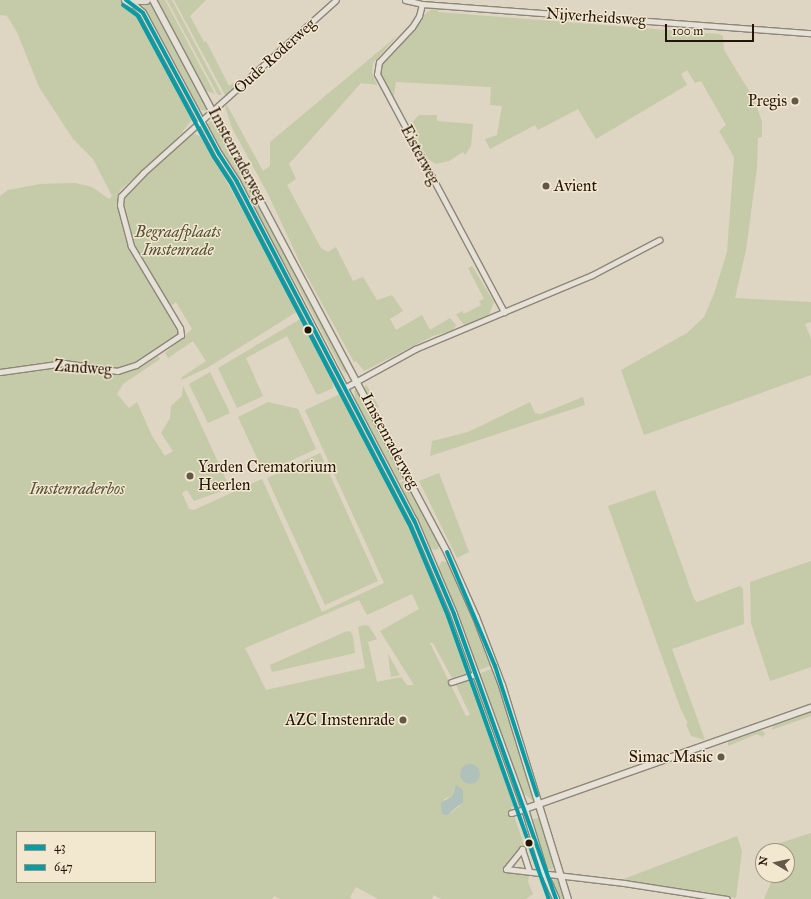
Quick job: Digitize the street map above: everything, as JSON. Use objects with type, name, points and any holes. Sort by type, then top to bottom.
[{"type":"main road","points":[[126,0],[134,2],[146,0]]},
{"type":"street","name":"Oude Roderweg","points":[[201,122],[336,0]]},
{"type":"street","name":"Nijverheidsweg","points":[[405,0],[422,4],[811,33]]},
{"type":"street","name":"Imstenraderweg","points":[[134,2],[143,13],[201,122],[237,182],[346,387],[432,558],[525,809],[545,874],[556,899]]},
{"type":"street","name":"Imstenraderweg","points":[[156,2],[358,381],[447,552],[476,617],[502,685],[540,804],[568,899]]},
{"type":"street","name":"Eisterweg","points":[[422,4],[419,16],[412,27],[379,62],[377,74],[504,312]]},
{"type":"street","name":"Zandweg","points":[[0,372],[64,363],[117,371],[136,365],[181,334],[180,328],[134,253],[120,200],[124,191],[201,122]]},
{"type":"street","points":[[346,387],[415,349],[592,275],[659,240]]},
{"type":"street","points":[[451,682],[476,674]]},
{"type":"street","points":[[511,813],[811,708]]},
{"type":"street","points":[[529,871],[522,849],[506,869],[561,875],[727,899]]},
{"type":"green space","name":"Imstenraderbos","points":[[0,0],[119,0],[141,15],[194,117],[175,141],[120,190],[117,198],[118,209],[132,253],[179,331],[178,336],[141,363],[116,368],[116,372],[138,369],[158,356],[160,359],[123,384],[117,394],[129,408],[137,402],[152,436],[165,456],[173,451],[161,433],[170,418],[171,406],[182,396],[183,386],[230,488],[194,501],[187,490],[182,493],[189,509],[194,510],[262,479],[322,612],[384,583],[305,410],[342,393],[415,532],[468,665],[467,673],[452,678],[433,643],[430,643],[466,716],[470,715],[456,685],[468,679],[475,684],[517,806],[511,807],[525,848],[517,853],[514,872],[529,875],[528,882],[533,894],[526,899],[441,899],[434,895],[432,899],[378,899],[356,887],[350,897],[352,899],[280,899],[274,896],[272,899],[0,899],[0,196],[8,190],[40,184],[75,183],[92,187],[109,199],[112,196],[93,159],[73,139],[39,87],[17,32],[7,16],[0,15]],"holes":[[[412,594],[419,609],[380,631],[414,685],[407,685],[401,677],[377,682],[368,642],[377,639],[369,626],[365,625],[358,627],[365,668],[266,690],[245,648],[359,600],[367,615]],[[454,788],[460,806],[450,813],[444,799],[452,796]]]},
{"type":"green space","points":[[149,0],[208,108],[206,111],[199,109],[139,5]]},
{"type":"green space","points":[[158,0],[165,0],[215,94],[204,90]]},
{"type":"green space","points":[[167,0],[172,0],[222,95],[218,95]]},
{"type":"green space","points":[[174,0],[206,0],[190,16],[204,42],[206,41],[229,86],[240,78],[240,82],[225,95]]},
{"type":"green space","points":[[432,9],[438,9],[438,12],[719,34],[723,36],[724,50],[754,99],[762,122],[762,137],[758,138],[757,168],[746,250],[735,298],[811,302],[811,322],[805,324],[811,339],[811,375],[644,435],[621,370],[687,333],[704,317],[714,294],[727,252],[734,157],[719,131],[726,125],[701,81],[695,83],[687,70],[681,74],[687,85],[596,139],[578,109],[538,130],[535,125],[490,149],[485,139],[497,135],[502,106],[490,105],[491,87],[396,82],[394,96],[381,78],[382,62],[419,23],[422,16]]},
{"type":"green space","points":[[397,36],[373,63],[372,72],[377,85],[361,83],[289,164],[296,179],[287,185],[321,248],[328,252],[336,247],[353,281],[363,277],[377,300],[392,295],[403,311],[390,319],[396,330],[422,315],[430,330],[450,318],[456,325],[453,330],[433,336],[364,371],[356,361],[354,362],[302,267],[268,194],[232,128],[225,107],[227,105],[263,171],[270,166],[270,142]]},
{"type":"green space","points":[[419,115],[437,115],[437,121],[473,124],[471,146],[465,155],[463,152],[449,161],[436,164],[428,159],[410,124]]},
{"type":"green space","points":[[210,121],[216,124],[351,377],[342,370],[299,288],[223,157],[206,126]]},
{"type":"green space","name":"Begraafplaats Imstenrade","points":[[195,134],[200,136],[214,159],[298,311],[207,368],[181,380],[182,377],[206,361],[193,341],[168,358],[165,353],[192,329],[176,302],[169,307],[137,256],[129,235],[121,202],[129,189],[188,135]]},
{"type":"green space","points":[[472,266],[494,302],[489,315],[465,326],[456,315],[462,311],[464,314],[481,305],[479,301],[484,299],[468,268]]},
{"type":"green space","points":[[302,318],[332,376],[333,388],[317,395],[287,336],[246,358],[263,396],[237,408],[218,368]]},
{"type":"green space","points":[[210,372],[230,413],[208,423],[189,384]]},
{"type":"green space","points":[[366,384],[379,407],[378,408],[371,404],[364,390]]},
{"type":"green space","points":[[357,387],[407,477],[398,481],[356,402],[354,391]]},
{"type":"green space","points":[[583,397],[585,405],[430,456],[432,441],[468,432],[530,402],[535,413],[541,414]]},
{"type":"green space","points":[[268,402],[298,409],[316,449],[264,473],[238,417]]},
{"type":"green space","points":[[320,453],[378,581],[325,605],[267,478]]},
{"type":"green space","points":[[439,473],[469,552],[457,558],[419,481]]},
{"type":"green space","points":[[408,479],[440,546],[436,550],[429,548],[399,483]]},
{"type":"green space","points":[[655,490],[694,599],[697,602],[740,586],[743,589],[744,624],[672,649],[705,740],[691,736],[686,724],[688,723],[681,710],[608,506]]},
{"type":"green space","points":[[442,561],[451,564],[493,665],[477,671],[438,568]]},
{"type":"green space","points":[[811,561],[811,667],[770,681],[751,623],[750,582]]},
{"type":"green space","points":[[347,631],[351,632],[353,637],[355,653],[272,672],[270,665]]},
{"type":"green space","points":[[388,654],[400,675],[391,677]]},
{"type":"green space","points":[[494,668],[535,800],[533,801],[521,791],[478,674]]},
{"type":"green space","points":[[811,712],[811,716],[771,730],[774,725]]},
{"type":"green space","points":[[761,730],[765,733],[763,737],[757,734],[728,746],[728,741]]},
{"type":"green space","points":[[542,817],[555,862],[552,870],[546,868],[530,820]]},
{"type":"green space","points":[[811,833],[811,899],[764,899],[771,883],[795,883],[795,843],[780,843]]},
{"type":"green space","points":[[737,836],[742,851],[736,898],[621,880]]},
{"type":"green space","points":[[555,878],[559,880],[566,899],[559,899],[552,884]]},
{"type":"shaded area","points":[[470,764],[477,767],[480,774],[477,781],[470,784],[463,781],[460,774],[463,767]]},
{"type":"shaded area","points":[[456,785],[463,790],[463,802],[447,815],[442,814],[441,803],[452,796]]},
{"type":"transit line","name":"43","points":[[126,0],[143,13],[219,154],[237,182],[414,520],[454,614],[556,899]]},
{"type":"transit line","name":"647","points":[[123,5],[138,16],[214,157],[232,185],[409,523],[448,616],[549,899]]},
{"type":"transit line","name":"43","points":[[447,552],[495,666],[537,795]]},
{"type":"place","name":"Pregis","points":[[795,101]]},
{"type":"place","name":"Avient","points":[[546,186]]},
{"type":"place","name":"Yarden Crematorium Heerlen","points":[[190,476]]},
{"type":"place","name":"AZC Imstenrade","points":[[403,720]]},
{"type":"place","name":"Simac Masic","points":[[721,757]]}]
